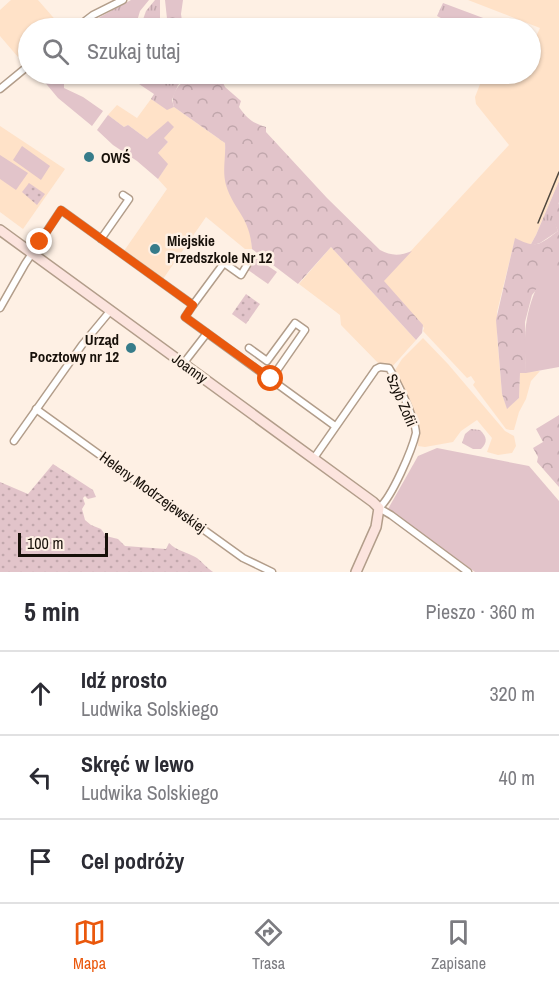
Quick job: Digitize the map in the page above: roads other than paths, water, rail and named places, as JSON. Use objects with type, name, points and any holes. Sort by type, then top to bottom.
[{"type":"street","points":[[89,18],[123,0]]},
{"type":"street","points":[[0,89],[18,74]]},
{"type":"street","points":[[101,238],[129,200],[123,195]]},
{"type":"street","points":[[0,308],[32,253],[61,210],[193,305]]},
{"type":"street","name":"Joanny","points":[[0,230],[314,458],[379,508]]},
{"type":"street","points":[[247,265],[241,275],[224,263],[185,317],[335,426],[314,458]]},
{"type":"street","points":[[14,441],[82,345],[111,310]]},
{"type":"street","points":[[249,348],[267,361],[295,323],[305,330],[271,379]]},
{"type":"street","points":[[183,364],[207,333]]},
{"type":"street","name":"Szyb Zofii","points":[[335,426],[376,369],[385,367],[391,370],[416,426],[416,433],[392,492],[386,503],[379,508]]},
{"type":"street","name":"Heleny Modrzejewskiej","points":[[36,409],[243,558],[272,572]]},
{"type":"street","points":[[356,572],[376,527],[379,508],[468,572]]},
{"type":"railway","points":[[538,223],[559,172]]},
{"type":"place","name":"OWŚ","points":[[89,157]]},
{"type":"place","name":"Miejskie Przedszkole Nr 12","points":[[155,249]]},
{"type":"place","name":"Urząd Pocztowy nr 12","points":[[131,348]]}]
